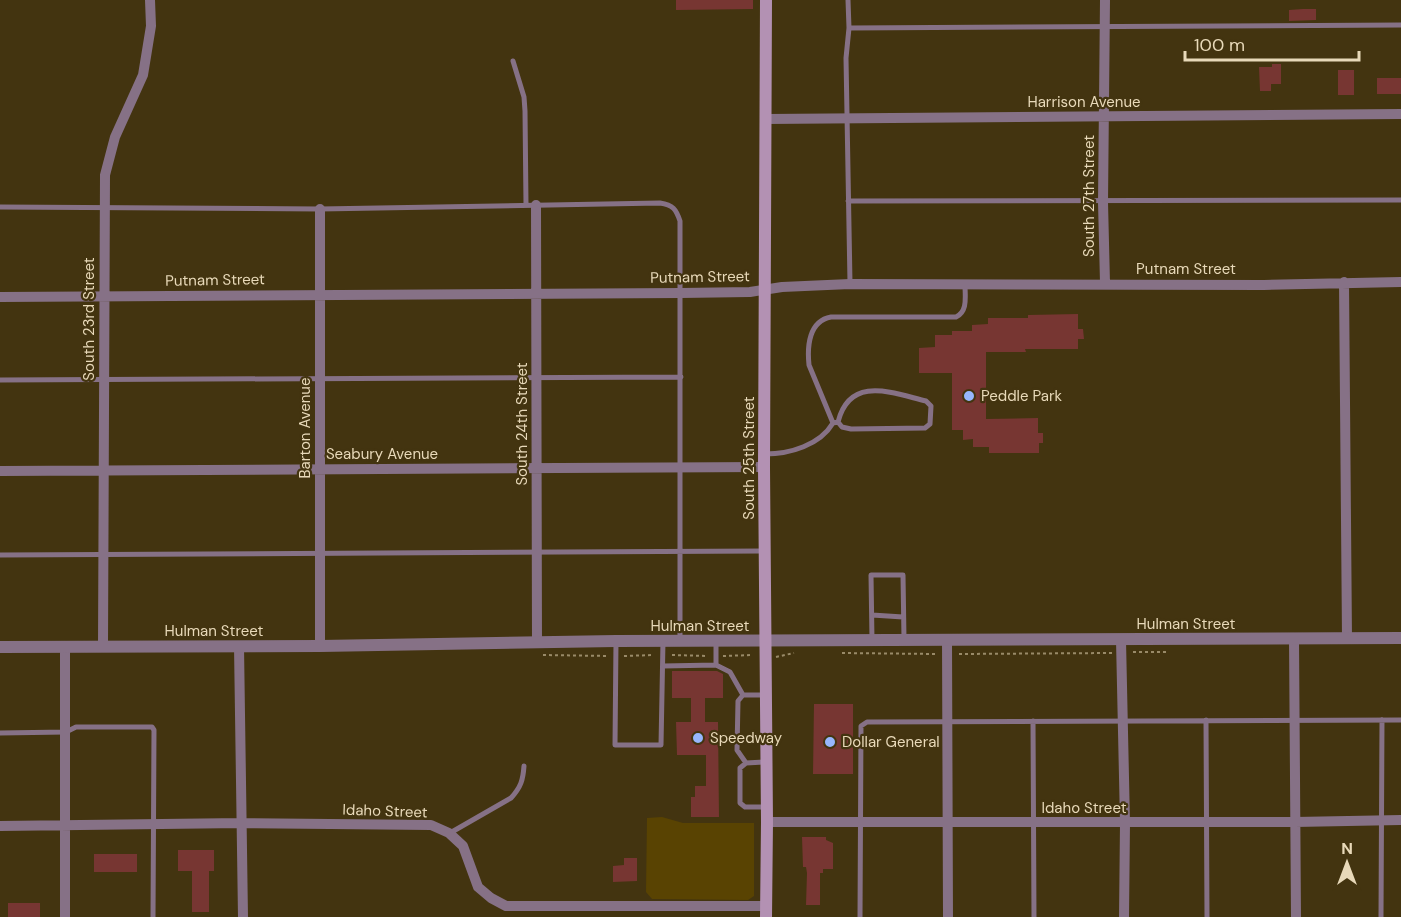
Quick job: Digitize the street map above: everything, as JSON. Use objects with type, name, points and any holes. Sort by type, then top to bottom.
[{"type":"main road","name":"South 25th Street","points":[[766,0],[764,460],[766,912]]},
{"type":"street","name":"South 23rd Street","points":[[102,646],[105,176],[110,154],[143,75],[151,26],[150,0]]},
{"type":"street","name":"South 27th Street","points":[[1105,0],[1103,202],[1105,283]]},
{"type":"street","name":"Harrison Avenue","points":[[766,119],[1401,114]]},
{"type":"street","name":"South 24th Street","points":[[531,205],[536,294],[537,643]]},
{"type":"street","name":"Barton Avenue","points":[[320,209],[320,646]]},
{"type":"street","points":[[1344,282],[1347,639]]},
{"type":"street","name":"Putnam Street","points":[[0,297],[681,293],[765,291],[782,287],[850,284],[1264,285],[1401,282]]},
{"type":"street","name":"Seabury Avenue","points":[[0,471],[680,467],[764,460]]},
{"type":"street","name":"Hulman Street","points":[[0,647],[320,646],[616,641],[1401,638]]},
{"type":"street","points":[[1294,639],[1296,917]]},
{"type":"street","points":[[947,640],[948,917]]},
{"type":"street","points":[[1121,640],[1125,823],[1124,917]]},
{"type":"street","points":[[239,646],[243,917]]},
{"type":"street","points":[[65,648],[65,917]]},
{"type":"street","name":"Idaho Street","points":[[767,822],[1125,823],[1401,820]]},
{"type":"street","name":"Idaho Street","points":[[0,826],[431,825],[449,834]]},
{"type":"street","points":[[449,834],[463,846],[478,887],[491,898],[506,906],[766,912]]},
{"type":"lane","points":[[848,0],[849,28],[846,58],[850,284]]},
{"type":"lane","points":[[849,28],[1401,25]]},
{"type":"lane","points":[[513,61],[524,97],[531,205]]},
{"type":"lane","points":[[849,201],[1401,200]]},
{"type":"lane","points":[[0,207],[320,209],[660,203],[671,205],[677,211],[680,221],[680,641]]},
{"type":"lane","points":[[764,460],[811,443],[836,423],[842,407],[847,402],[862,393],[873,390],[926,401],[931,406],[930,424],[926,429],[851,429],[836,423],[809,365],[808,355],[812,331],[822,318],[831,317],[956,317],[964,309],[965,283]]},
{"type":"lane","points":[[0,380],[681,378]]},
{"type":"lane","points":[[0,555],[764,551]]},
{"type":"lane","points":[[872,640],[871,575],[903,575],[904,640]]},
{"type":"lane","points":[[872,615],[903,617]]},
{"type":"lane","points":[[616,641],[615,745],[661,745],[663,641]]},
{"type":"lane","points":[[716,641],[716,665]]},
{"type":"lane","points":[[663,666],[716,665],[729,671],[743,695]]},
{"type":"lane","points":[[743,695],[765,695]]},
{"type":"lane","points":[[743,695],[738,702],[737,750],[746,763]]},
{"type":"lane","points":[[1206,720],[1207,917]]},
{"type":"lane","points":[[1381,917],[1382,720]]},
{"type":"lane","points":[[860,917],[861,726],[867,722],[1401,720]]},
{"type":"lane","points":[[1033,721],[1035,917]]},
{"type":"lane","points":[[0,733],[66,732],[75,727],[152,726],[154,730],[153,917]]},
{"type":"lane","points":[[766,762],[746,763],[740,768],[740,803],[744,807],[766,807]]},
{"type":"lane","points":[[449,834],[511,798],[519,790],[523,781],[524,766]]},
{"type":"path","points":[[781,657],[795,653]]},
{"type":"path","points":[[840,653],[941,654]]},
{"type":"path","points":[[625,656],[658,655]]},
{"type":"path","points":[[675,655],[706,656]]},
{"type":"path","points":[[725,656],[756,655]]},
{"type":"shaded area","points":[[662,817],[683,823],[754,823],[754,896],[748,900],[652,899],[646,892],[647,818]]},
{"type":"building","points":[[676,0],[753,0],[753,9],[676,10]]},
{"type":"building","points":[[1316,9],[1316,20],[1289,21],[1289,10]]},
{"type":"building","points":[[1272,64],[1281,64],[1281,84],[1271,84],[1271,91],[1260,91],[1259,67],[1272,67]]},
{"type":"building","points":[[1338,70],[1354,70],[1354,95],[1338,95]]},
{"type":"building","points":[[1377,78],[1401,78],[1401,94],[1377,94]]},
{"type":"building","name":"Peddle Park","points":[[1078,314],[1078,329],[1083,329],[1084,339],[1078,339],[1078,349],[986,352],[986,419],[1038,418],[1038,433],[1043,433],[1043,443],[1039,443],[1039,453],[989,453],[989,447],[973,447],[973,439],[963,440],[963,430],[952,430],[952,373],[919,373],[919,348],[935,347],[935,335],[952,335],[952,331],[972,331],[972,325],[988,324],[988,318]]},
{"type":"building","points":[[672,671],[717,671],[723,674],[723,698],[705,698],[705,722],[718,722],[719,817],[691,817],[691,797],[695,797],[695,786],[706,786],[706,755],[677,755],[676,722],[691,722],[691,698],[672,698]]},
{"type":"building","points":[[814,704],[853,704],[853,774],[813,774]]},
{"type":"building","points":[[802,837],[826,837],[826,840],[833,843],[833,869],[823,869],[823,873],[820,873],[820,905],[806,905],[807,873],[806,867],[803,867]]},
{"type":"building","points":[[178,850],[214,850],[214,871],[209,871],[209,912],[192,912],[192,871],[178,871]]},
{"type":"building","points":[[94,854],[137,854],[137,872],[94,872]]},
{"type":"building","points":[[624,858],[637,858],[637,881],[613,882],[613,866],[624,865]]},
{"type":"building","points":[[8,903],[40,903],[40,917],[8,917]]},
{"type":"place","name":"Peddle Park","points":[[969,396]]},
{"type":"place","name":"Speedway","points":[[698,738]]},
{"type":"place","name":"Dollar General","points":[[830,742]]}]
